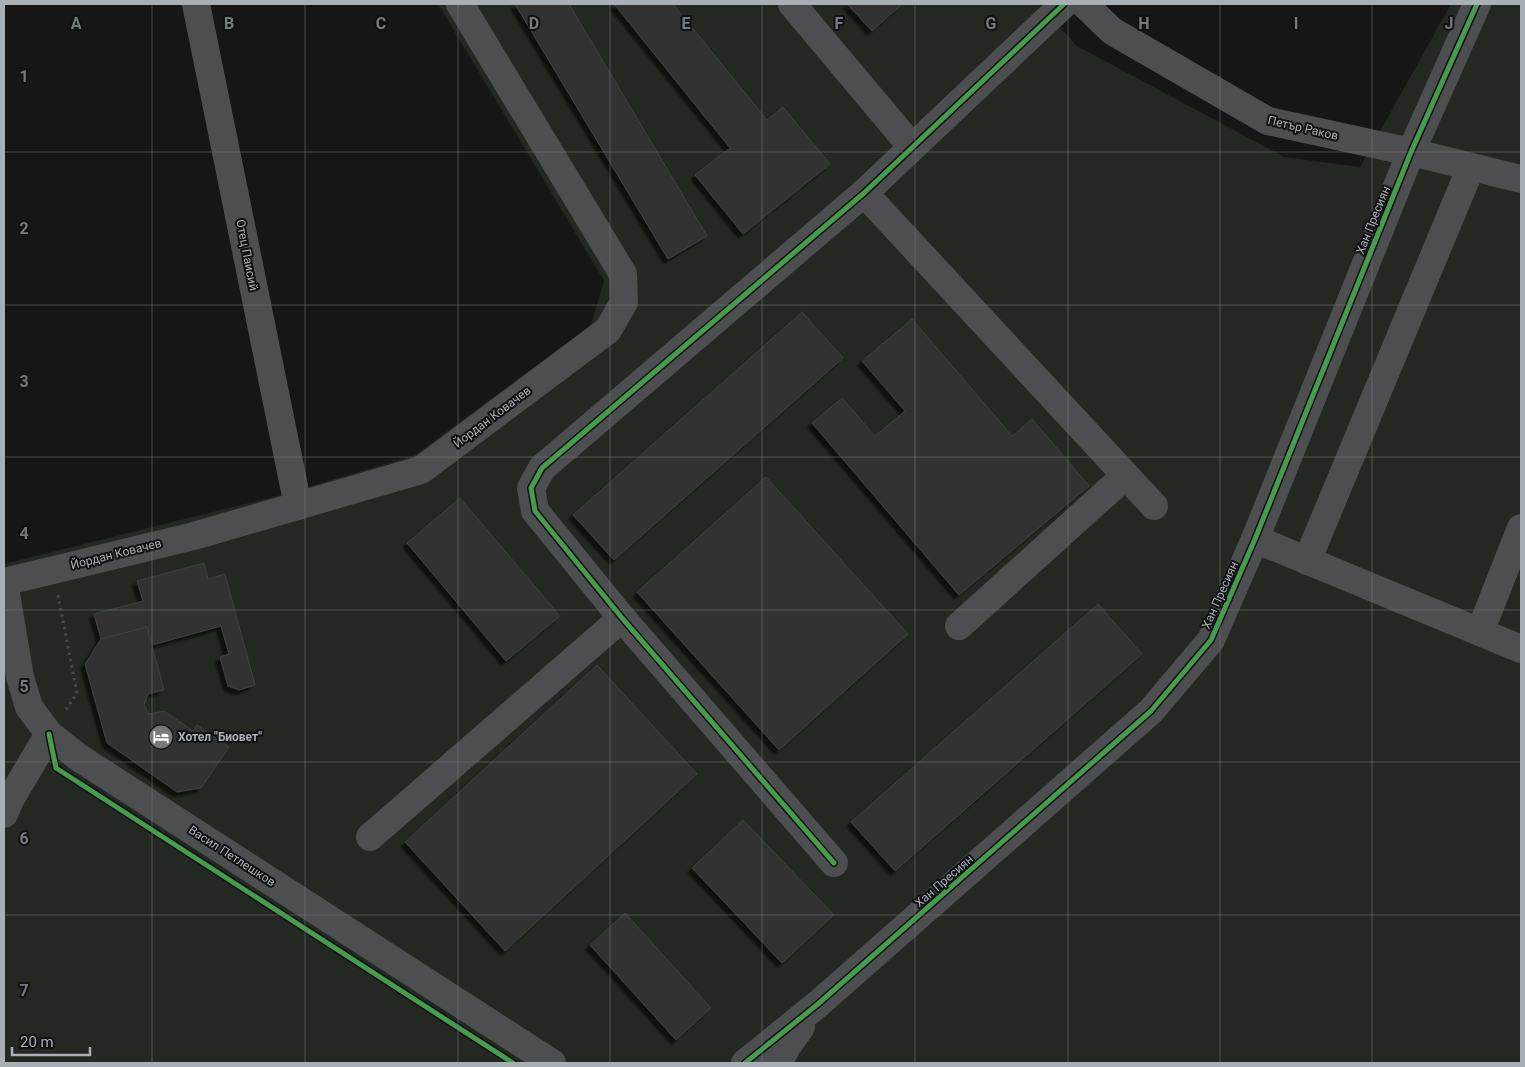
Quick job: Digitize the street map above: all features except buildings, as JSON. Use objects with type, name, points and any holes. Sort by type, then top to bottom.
[{"type":"street","name":"Отец Паисий","points":[[196,4],[298,506]]},
{"type":"street","name":"Йордан Ковачев","points":[[4,582],[194,536],[421,470],[608,330],[624,302],[623,274],[460,4]]},
{"type":"street","points":[[792,4],[912,147]]},
{"type":"street","points":[[834,863],[622,618],[535,511],[531,488],[542,468],[864,192],[1064,4]]},
{"type":"street","name":"Петър Раков","points":[[1084,4],[1112,31],[1268,121],[1411,152],[1521,179]]},
{"type":"street","name":"Хан Пресиян","points":[[745,1063],[818,1004],[1152,711],[1211,640],[1255,539],[1411,152],[1477,4]]},
{"type":"street","points":[[1307,561],[1471,167]]},
{"type":"street","points":[[864,192],[1154,506]]},
{"type":"street","points":[[958,626],[1125,476]]},
{"type":"street","points":[[1480,632],[1521,528]]},
{"type":"street","points":[[1255,539],[1521,649]]},
{"type":"street","name":"Васил Петлешков","points":[[4,582],[20,676],[29,707],[49,734],[78,757],[552,1063]]},
{"type":"street","points":[[370,837],[622,618]]},
{"type":"street","points":[[4,814],[11,798],[49,734]]},
{"type":"street","name":"Хан Пресиян","points":[[778,1063],[818,1004]]},
{"type":"path","points":[[49,734],[77,693],[54,570]]},
{"type":"shaded area","points":[[438,4],[1039,4],[1077,46],[1284,157],[1360,167],[1451,4],[1521,4],[1521,1063],[4,1063],[4,564],[281,495],[415,455],[591,325],[604,281]]},
{"type":"cycle path","points":[[834,863],[622,618],[535,511],[531,488],[542,468],[864,193],[1064,4]]},
{"type":"cycle path","points":[[745,1063],[818,1004],[1151,711],[1211,640],[1255,539],[1411,152],[1477,4]]},
{"type":"cycle path","points":[[49,734],[56,768],[513,1063]]},
{"type":"place","name":"Хотел \"Биовет\"","points":[[161,737]]}]
